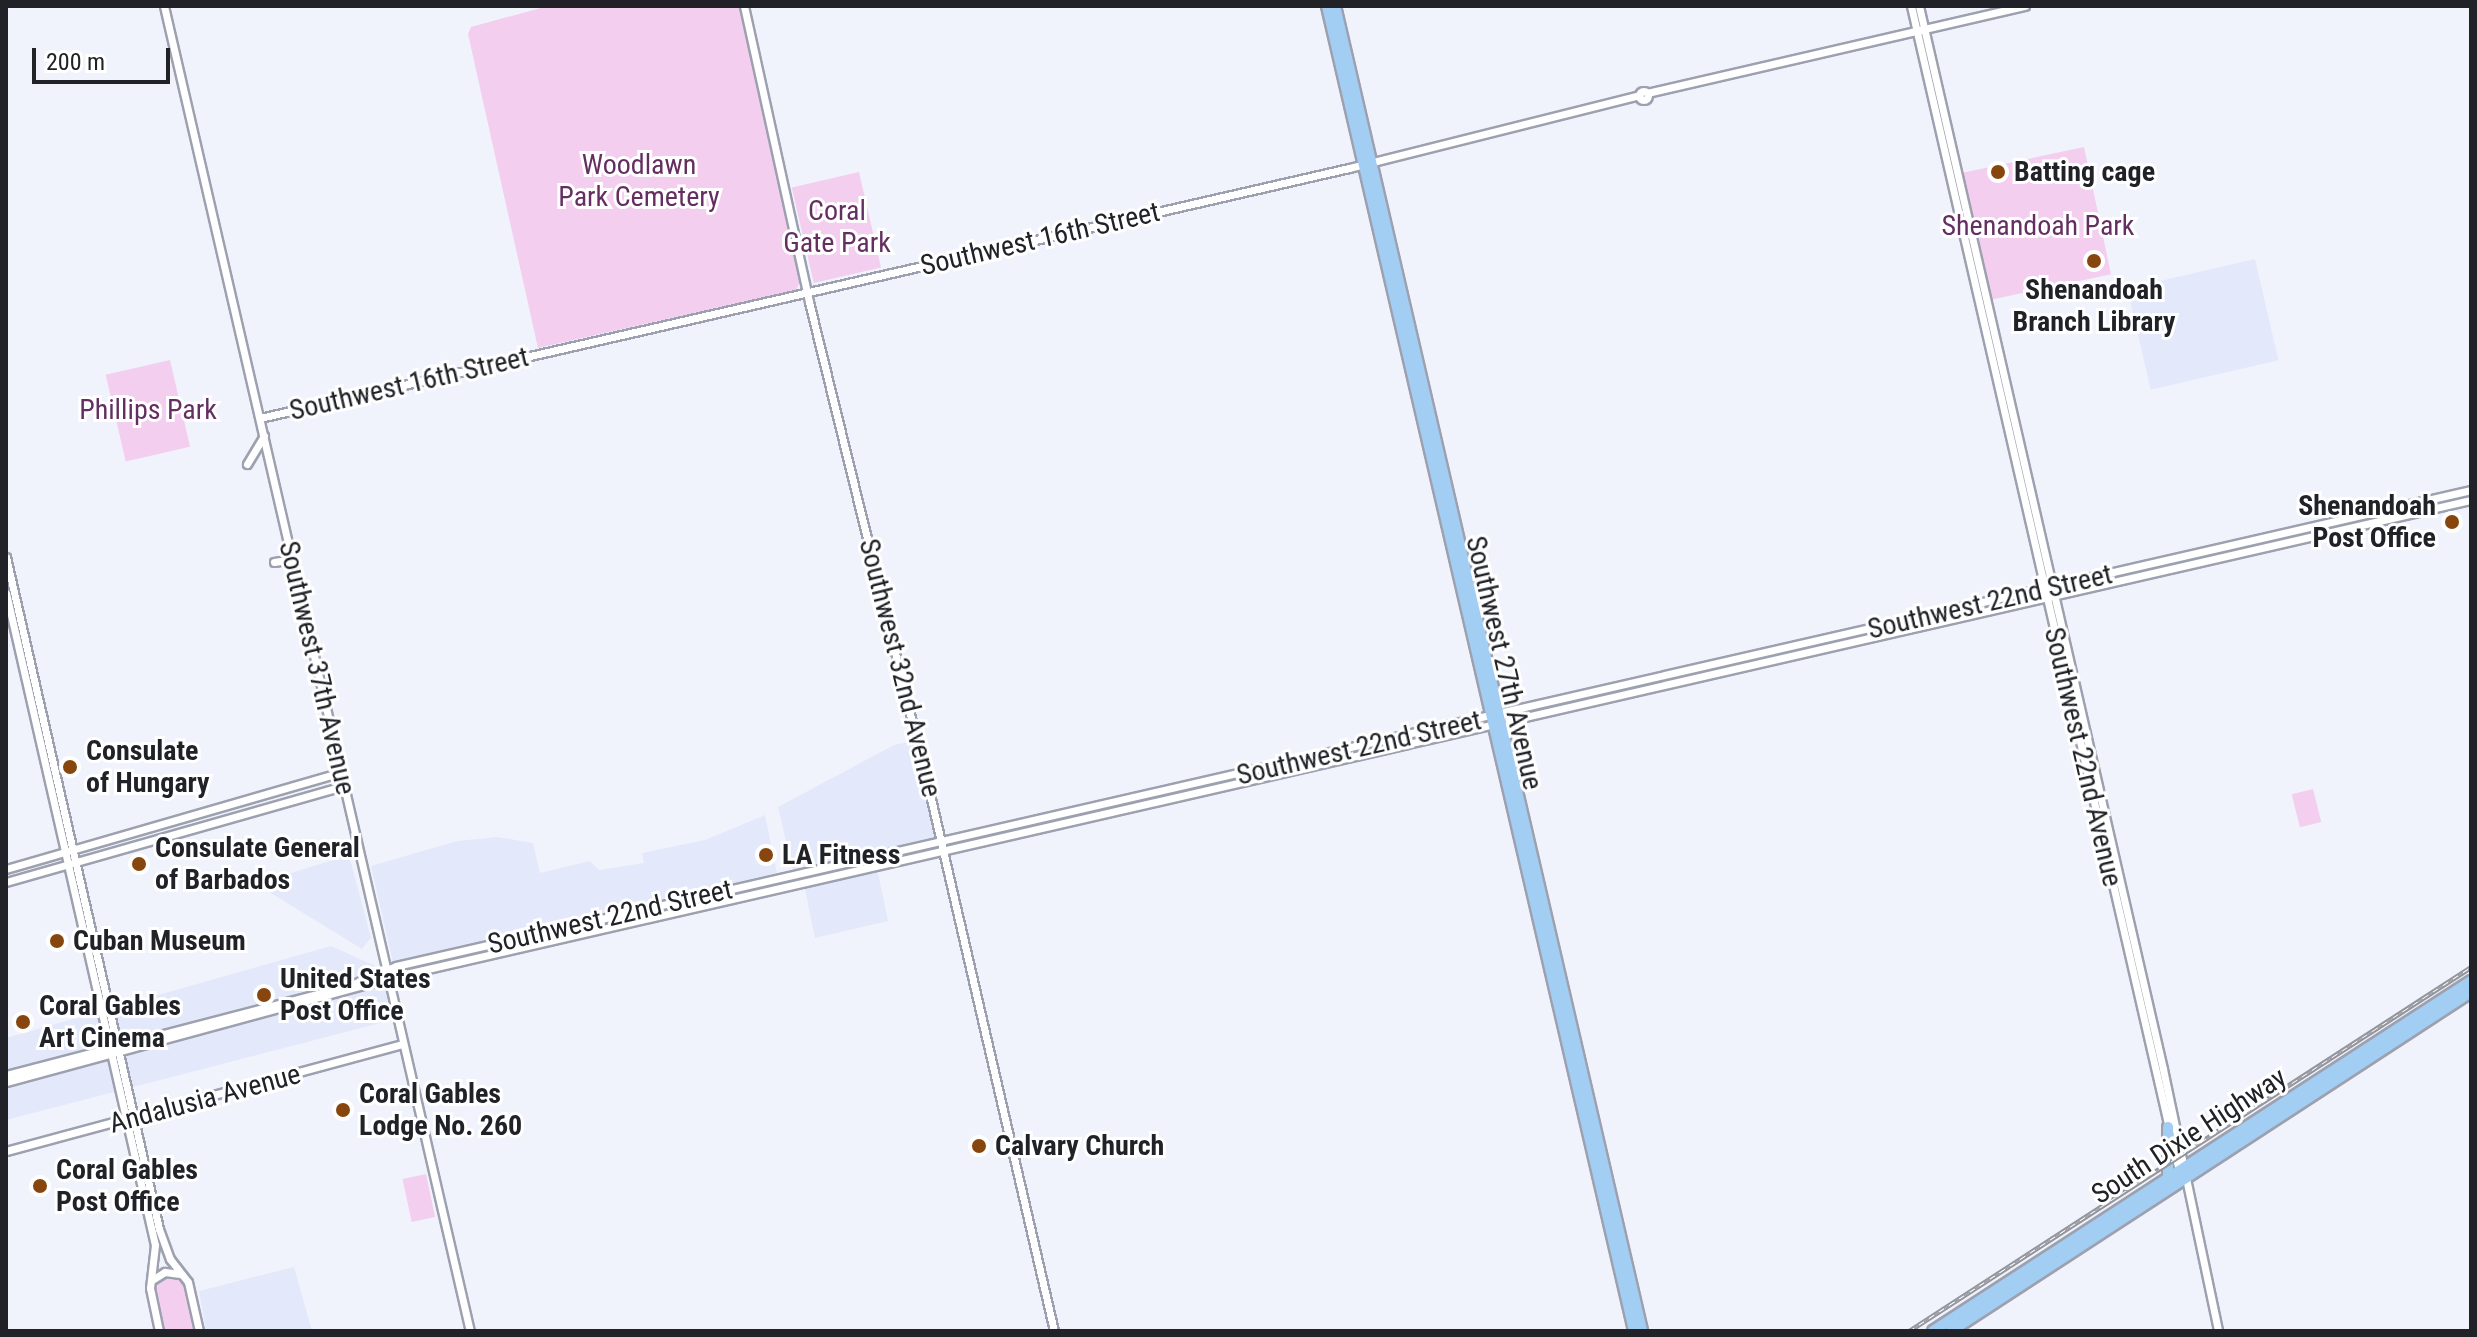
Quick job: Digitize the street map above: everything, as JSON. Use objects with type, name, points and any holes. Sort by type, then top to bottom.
[{"type":"highway","name":"Southwest 27th Avenue","points":[[1335,6],[1334,21],[1498,721],[1519,833],[1561,1016],[1571,1041],[1642,1331]]},
{"type":"highway","name":"Southwest 27th Avenue","points":[[1498,721],[1506,775],[1520,799],[1571,1025],[1571,1041],[1634,1331]]},
{"type":"highway","points":[[1519,833],[1530,843]]},
{"type":"highway","name":"South Dixie Highway","points":[[1951,1331],[2179,1174],[2471,981]]},
{"type":"highway","name":"South Dixie Highway","points":[[1933,1331],[2471,992]]},
{"type":"highway","points":[[2433,1017],[2436,1004]]},
{"type":"highway","points":[[1561,1016],[1571,1025]]},
{"type":"highway","points":[[2168,1127],[2179,1174]]},
{"type":"highway","points":[[1940,1331],[1958,1315]]},
{"type":"main road","name":"Southwest 37th Avenue","points":[[164,6],[470,1331]]},
{"type":"main road","name":"Southwest 32nd Avenue","points":[[744,6],[808,293],[941,842],[1054,1331]]},
{"type":"main road","name":"Southwest 22nd Avenue","points":[[1911,6],[1920,28],[2179,1174],[2218,1331]]},
{"type":"main road","name":"Southwest 22nd Avenue","points":[[1919,6],[1920,28]]},
{"type":"main road","name":"Southwest 16th Street","points":[[260,418],[1368,163],[1920,28],[2025,6]]},
{"type":"main road","points":[[247,464],[264,436]]},
{"type":"main road","name":"Southwest 22nd Street","points":[[113,1050],[351,985],[386,969],[941,842],[1407,746],[1498,721],[2049,593],[2471,490]]},
{"type":"main road","name":"Southwest 22nd Street","points":[[2049,593],[2471,500]]},
{"type":"main road","points":[[6,557],[68,850]]},
{"type":"main road","points":[[274,562],[292,559]]},
{"type":"main road","points":[[6,593],[129,1119],[155,1245],[152,1280],[159,1331]]},
{"type":"main road","name":"Southwest 22nd Street","points":[[113,1050],[388,979],[839,876],[1405,737],[1498,721]]},
{"type":"main road","points":[[1405,737],[1407,746]]},
{"type":"main road","points":[[6,869],[341,772]]},
{"type":"main road","name":"Southwest 22nd Avenue","points":[[2091,774],[2168,1127]]},
{"type":"main road","points":[[7,881],[344,786]]},
{"type":"main road","points":[[271,793],[278,804]]},
{"type":"main road","points":[[255,798],[259,809]]},
{"type":"main road","points":[[169,835],[174,821]]},
{"type":"main road","points":[[839,876],[840,865]]},
{"type":"main road","name":"Andalusia Avenue","points":[[6,1151],[403,1044]]},
{"type":"main road","points":[[6,1075],[113,1050]]},
{"type":"main road","points":[[6,1082],[113,1050]]},
{"type":"main road","points":[[129,1119],[163,1243],[182,1274],[199,1331]]},
{"type":"main road","points":[[152,1280],[165,1272],[182,1274]]},
{"type":"shaded area","points":[[2255,259],[2278,360],[2151,390],[2127,288]]},
{"type":"shaded area","points":[[913,741],[935,839],[874,853],[888,921],[815,938],[801,870],[793,871],[778,807],[894,745]]},
{"type":"shaded area","points":[[765,815],[777,873],[393,963],[371,866],[457,841],[497,837],[533,843],[540,873],[590,861],[599,870],[644,863],[642,853],[705,840]]},
{"type":"shaded area","points":[[349,855],[371,938],[362,949],[256,884]]},
{"type":"shaded area","points":[[331,946],[380,968],[392,1020],[6,1120],[6,1038]]},
{"type":"shaded area","points":[[294,1267],[312,1331],[206,1331],[199,1291]]},
{"type":"green space","name":"Woodlawn Park Cemetery","points":[[548,6],[739,6],[801,280],[796,290],[538,348],[468,34],[471,27]]},
{"type":"green space","name":"Shenandoah Park","points":[[2084,147],[2111,274],[1990,300],[1963,173]]},
{"type":"green space","name":"Coral Gate Park","points":[[859,172],[881,267],[814,283],[792,188]]},
{"type":"green space","name":"Phillips Park","points":[[170,360],[190,447],[126,462],[106,375]]},
{"type":"green space","points":[[2313,789],[2321,822],[2300,827],[2292,794]]},
{"type":"green space","points":[[426,1174],[435,1217],[412,1222],[403,1179]]},
{"type":"green space","points":[[163,1275],[183,1279],[196,1331],[162,1331],[153,1285]]},
{"type":"railway","points":[[1909,1331],[2471,967]]},
{"type":"place","name":"Batting cage","points":[[1998,172]]},
{"type":"place","name":"Shenandoah Branch Library","points":[[2094,261]]},
{"type":"place","name":"Shenandoah Post Office","points":[[2452,522]]},
{"type":"place","name":"Consulate of Hungary","points":[[70,767]]},
{"type":"place","name":"LA Fitness","points":[[766,855]]},
{"type":"place","name":"Consulate General of Barbados","points":[[139,864]]},
{"type":"place","name":"Cuban Museum","points":[[57,941]]},
{"type":"place","name":"United States Post Office","points":[[264,995]]},
{"type":"place","name":"Coral Gables Art Cinema","points":[[23,1022]]},
{"type":"place","name":"Coral Gables Lodge No. 260","points":[[343,1110]]},
{"type":"place","name":"Calvary Church","points":[[979,1146]]},
{"type":"place","name":"Coral Gables Post Office","points":[[40,1186]]}]
